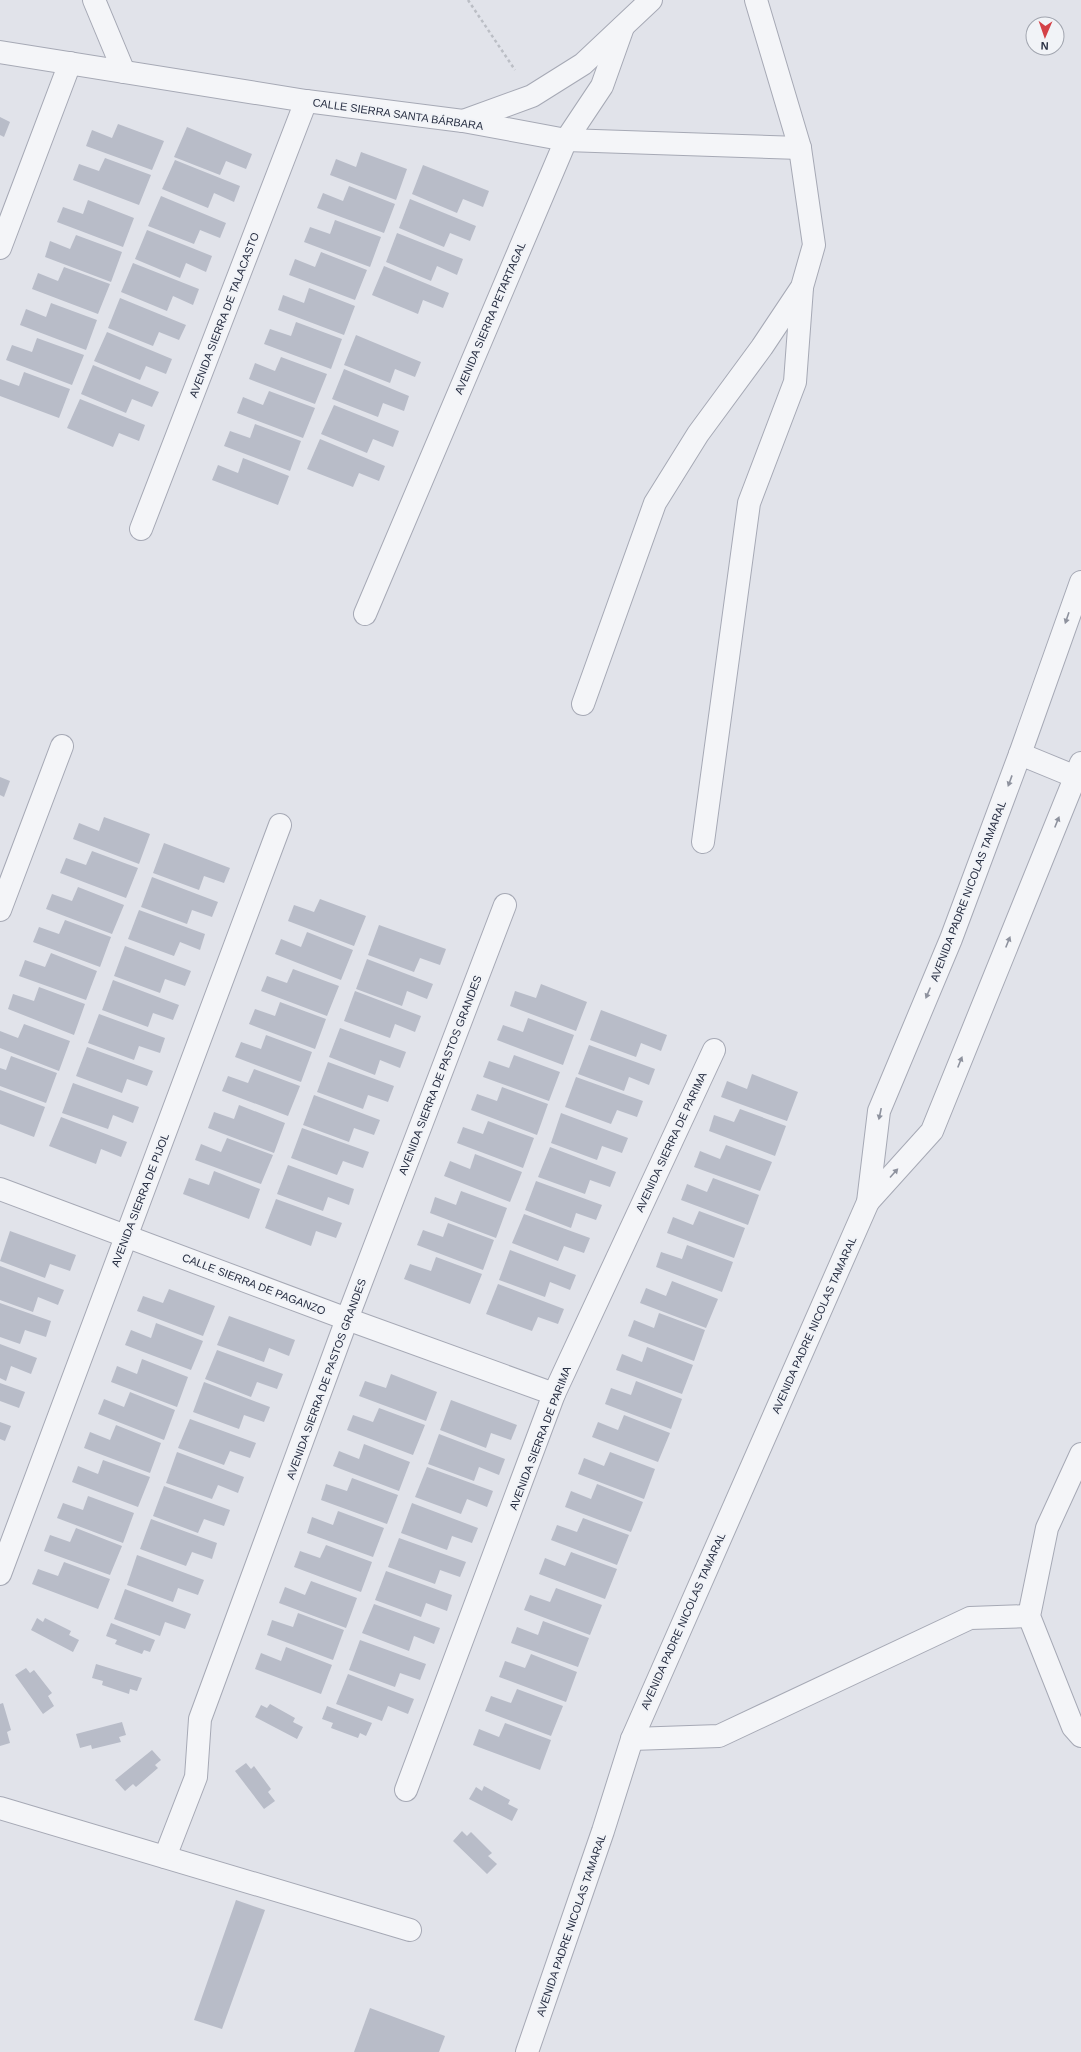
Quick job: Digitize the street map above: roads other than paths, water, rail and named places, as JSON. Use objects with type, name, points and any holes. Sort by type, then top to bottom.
[{"type":"street","points":[[94,0],[124,72]]},
{"type":"street","points":[[463,121],[532,96],[583,64],[624,27],[650,0]]},
{"type":"street","points":[[702,842],[749,503],[795,382],[802,287],[814,246],[800,148],[756,0]]},
{"type":"street","name":"AVENIDA SIERRA PETARTAGAL","points":[[365,614],[566,140],[602,86],[624,27]]},
{"type":"street","name":"CALLE SIERRA SANTA BÁRBARA","points":[[0,52],[306,101],[463,121],[566,140],[800,148]]},
{"type":"street","points":[[0,248],[70,63]]},
{"type":"street","name":"AVENIDA SIERRA DE TALACASTO","points":[[142,529],[306,101]]},
{"type":"street","points":[[583,704],[655,503],[698,434],[762,347],[802,287]]},
{"type":"street","name":"AVENIDA PADRE NICOLAS TAMARAL","points":[[527,2052],[603,1831],[632,1739],[868,1202],[879,1111],[951,939],[1020,754],[1081,582]]},
{"type":"street","points":[[0,910],[62,746]]},
{"type":"street","points":[[1020,754],[1078,770]]},
{"type":"street","name":"AVENIDA PADRE NICOLAS TAMARAL","points":[[868,1202],[932,1131],[1078,770]]},
{"type":"street","name":"AVENIDA SIERRA DE PIJOL","points":[[0,1574],[280,825]]},
{"type":"street","name":"AVENIDA SIERRA DE PASTOS GRANDES","points":[[165,1857],[196,1777],[200,1720],[347,1319],[504,905]]},
{"type":"street","name":"AVENIDA SIERRA DE PARIMA","points":[[406,1790],[554,1394],[714,1050]]},
{"type":"street","name":"CALLE SIERRA DE PAGANZO","points":[[0,1189],[347,1319],[554,1394]]},
{"type":"street","points":[[1081,1454],[1047,1528],[1029,1616],[1073,1727],[1081,1736]]},
{"type":"street","points":[[632,1739],[720,1736],[970,1618],[1029,1616]]},
{"type":"street","points":[[0,1808],[410,1930]]}]
